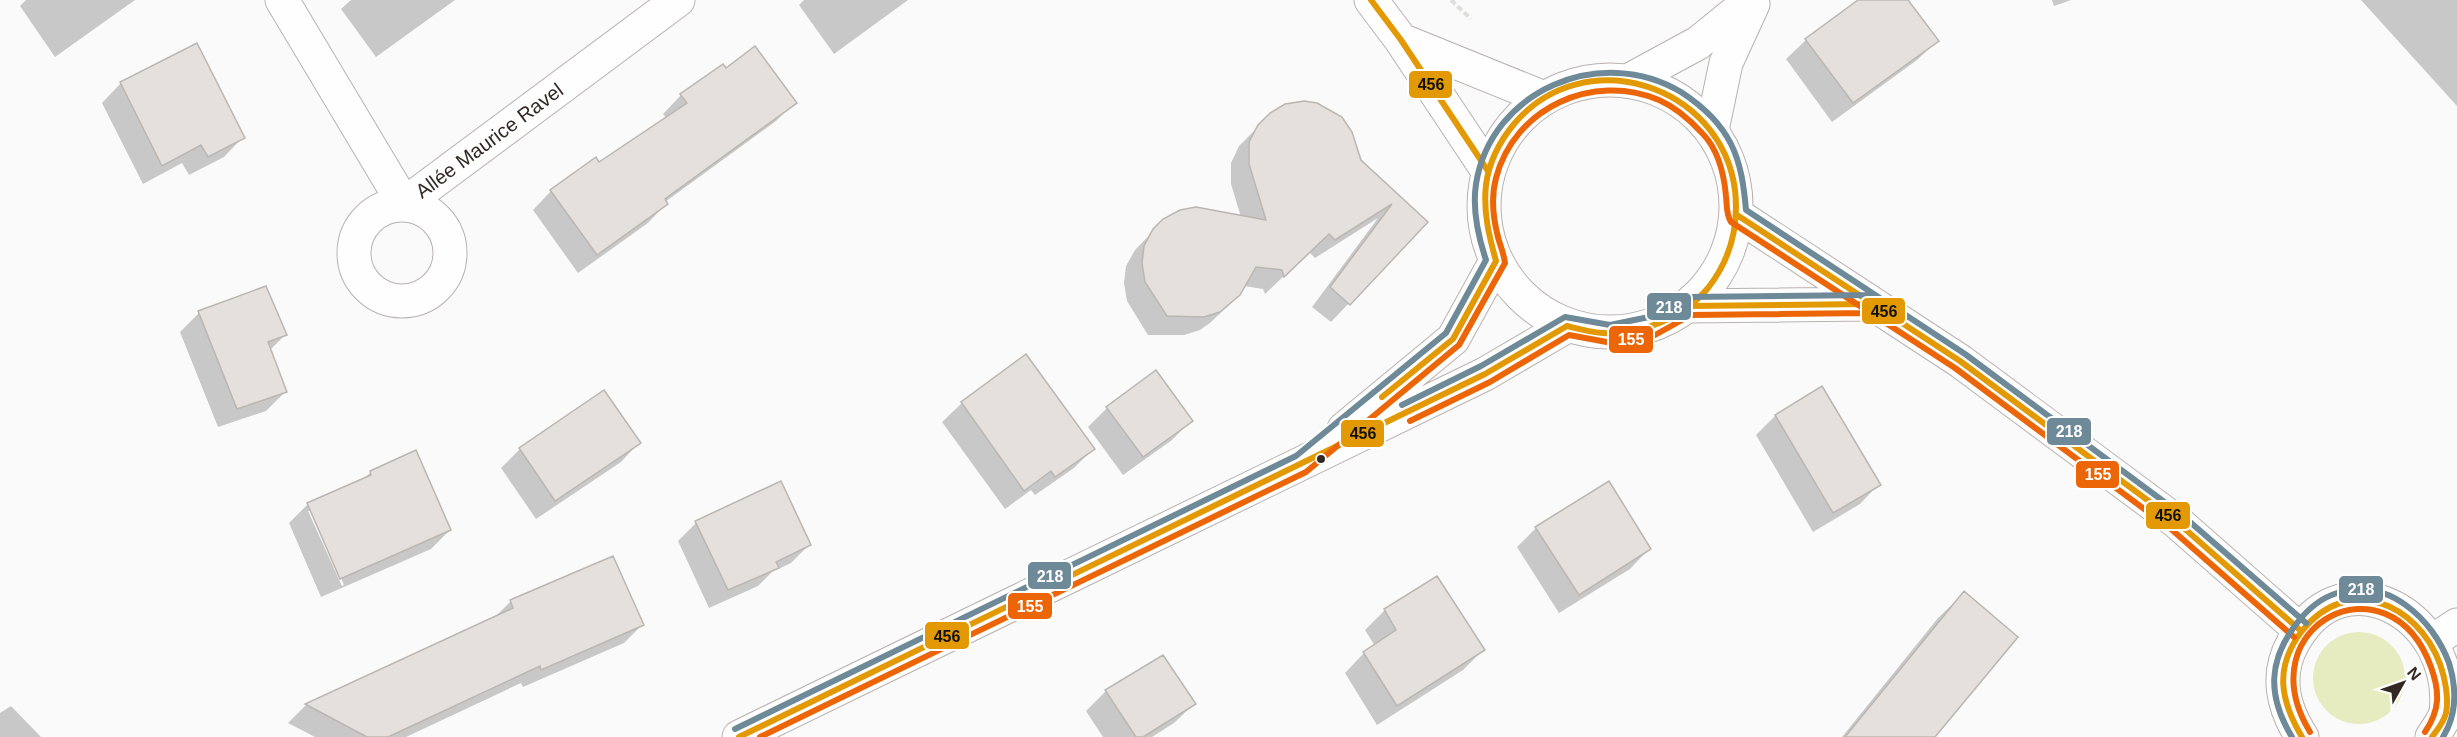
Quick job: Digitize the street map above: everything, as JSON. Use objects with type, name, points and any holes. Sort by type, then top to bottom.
[{"type":"main road","name":"Allée Maurice Ravel","points":[[282,0],[404,204],[678,0]]},
{"type":"main road","points":[[1371,0],[1401,40],[1488,171]]},
{"type":"main road","points":[[1628,81],[1698,43],[1753,0]]},
{"type":"main road","points":[[1712,130],[1726,63],[1753,0]]},
{"type":"main road","points":[[1401,40],[1544,98]]},
{"type":"main road","points":[[1599,80],[1628,81],[1660,90],[1688,106],[1712,130],[1726,156],[1735,185],[1737,215],[1730,250],[1714,280],[1689,306],[1652,326],[1610,334],[1567,326],[1538,311],[1514,289],[1496,261],[1486,232],[1484,201],[1488,171],[1500,142],[1520,117],[1544,98],[1571,85],[1599,80]]},
{"type":"main road","points":[[1737,215],[1960,361],[2177,522],[2300,630]]},
{"type":"main road","points":[[1301,464],[1453,339],[1496,261]]},
{"type":"main road","points":[[1689,306],[1870,304]]},
{"type":"main road","points":[[740,737],[1485,374],[1567,326]]},
{"type":"main road","points":[[2301,737],[2287,712],[2282,683],[2286,655],[2300,630],[2319,611],[2344,600],[2371,597],[2397,603],[2448,631],[2451,688],[2446,714],[2432,737]]},
{"type":"green space","points":[[2359,632],[2377,636],[2391,646],[2401,660],[2405,678],[2401,696],[2391,710],[2377,720],[2359,724],[2341,720],[2327,710],[2317,696],[2313,678],[2317,660],[2327,646],[2341,636]]},
{"type":"building","points":[[1858,0],[1908,0],[1939,41],[1853,103],[1805,39]]},
{"type":"building","points":[[197,43],[245,138],[208,157],[201,145],[162,166],[120,82]]},
{"type":"building","points":[[755,46],[797,103],[665,199],[668,204],[597,255],[550,190],[596,157],[599,162],[687,103],[680,94],[723,64],[726,68]]},
{"type":"building","points":[[1304,101],[1317,103],[1342,117],[1352,132],[1361,160],[1428,222],[1350,305],[1330,287],[1392,204],[1335,240],[1329,234],[1284,277],[1282,270],[1256,267],[1240,295],[1220,312],[1204,317],[1167,316],[1145,282],[1142,263],[1144,246],[1153,229],[1163,219],[1180,210],[1196,207],[1266,220],[1249,164],[1249,142],[1258,125],[1270,113],[1285,104]]},
{"type":"building","points":[[266,286],[287,335],[268,342],[287,392],[237,409],[198,311]]},
{"type":"building","points":[[1026,354],[1095,449],[1055,477],[1051,471],[1024,491],[961,402]]},
{"type":"building","points":[[1156,370],[1193,421],[1143,457],[1106,407]]},
{"type":"building","points":[[1822,386],[1881,485],[1833,513],[1775,415]]},
{"type":"building","points":[[604,390],[641,443],[555,501],[519,448]]},
{"type":"building","points":[[416,450],[451,530],[340,579],[307,503],[371,475],[370,471]]},
{"type":"building","points":[[781,481],[811,545],[776,562],[779,568],[728,590],[695,521]]},
{"type":"building","points":[[1609,481],[1651,549],[1579,595],[1535,527]]},
{"type":"building","points":[[613,556],[644,625],[541,670],[540,666],[388,737],[367,737],[305,704],[513,608],[510,600]]},
{"type":"building","points":[[1437,576],[1485,650],[1397,706],[1363,652],[1396,630],[1384,609]]},
{"type":"building","points":[[1964,591],[2018,637],[1935,737],[1845,737]]},
{"type":"building","points":[[1163,655],[1196,704],[1143,737],[1136,737],[1105,690]]},
{"type":"transit line","name":"456","points":[[1371,0],[1401,40],[1488,171]]},
{"type":"transit line","name":"218","points":[[735,729],[1296,456],[1446,333],[1486,260],[1476,223],[1475,203],[1476,184],[1486,151],[1503,123],[1526,101],[1554,85],[1585,75],[1617,73],[1650,78],[1681,92],[1696,103],[1727,136],[1742,176],[1746,210],[1965,354],[2182,515],[2306,623]]},
{"type":"transit line","name":"456","points":[[1496,261],[1485,204],[1490,168],[1499,145],[1514,124],[1543,99],[1576,84],[1611,80],[1646,86],[1677,101],[1704,123],[1724,153],[1735,190],[1734,229],[1727,254],[1716,277],[1687,308],[1646,328],[1603,333],[1567,326]]},
{"type":"transit line","name":"155","points":[[760,737],[1306,472],[1459,345],[1505,263],[1495,222],[1494,193],[1496,178],[1505,153],[1520,132],[1538,115],[1560,102],[1583,94],[1608,91],[1634,92],[1659,100],[1682,114],[1708,139],[1716,154],[1724,179],[1727,213],[1731,222],[1955,368],[2171,529],[2294,637]]},
{"type":"transit line","name":"456","points":[[1737,215],[1960,361],[2177,522],[2300,630]]},
{"type":"transit line","name":"456","points":[[1382,397],[1453,339],[1496,261]]},
{"type":"transit line","name":"218","points":[[1402,405],[1481,366],[1565,317],[1610,325],[1649,317],[1688,297],[1870,295]]},
{"type":"transit line","name":"456","points":[[1661,321],[1689,306],[1870,304]]},
{"type":"transit line","name":"155","points":[[1410,421],[1490,382],[1569,335],[1612,343],[1655,335],[1691,315],[1870,313]]},
{"type":"transit line","name":"456","points":[[739,737],[1485,374],[1567,326]]},
{"type":"transit line","name":"218","points":[[2292,737],[2278,707],[2275,693],[2274,678],[2280,651],[2297,623],[2315,605],[2331,595],[2356,589],[2390,596],[2406,605],[2420,617],[2442,647],[2449,663],[2454,692],[2451,719],[2443,737]]},
{"type":"transit line","name":"456","points":[[2302,737],[2285,697],[2283,684],[2287,658],[2302,631],[2320,614],[2339,603],[2359,600],[2379,603],[2398,611],[2415,625],[2429,642],[2442,670],[2447,701],[2445,716],[2432,737]]},
{"type":"transit line","name":"155","points":[[2310,732],[2295,694],[2296,660],[2309,634],[2331,616],[2358,609],[2386,614],[2411,633],[2431,667],[2437,701],[2434,716],[2425,732]]}]
